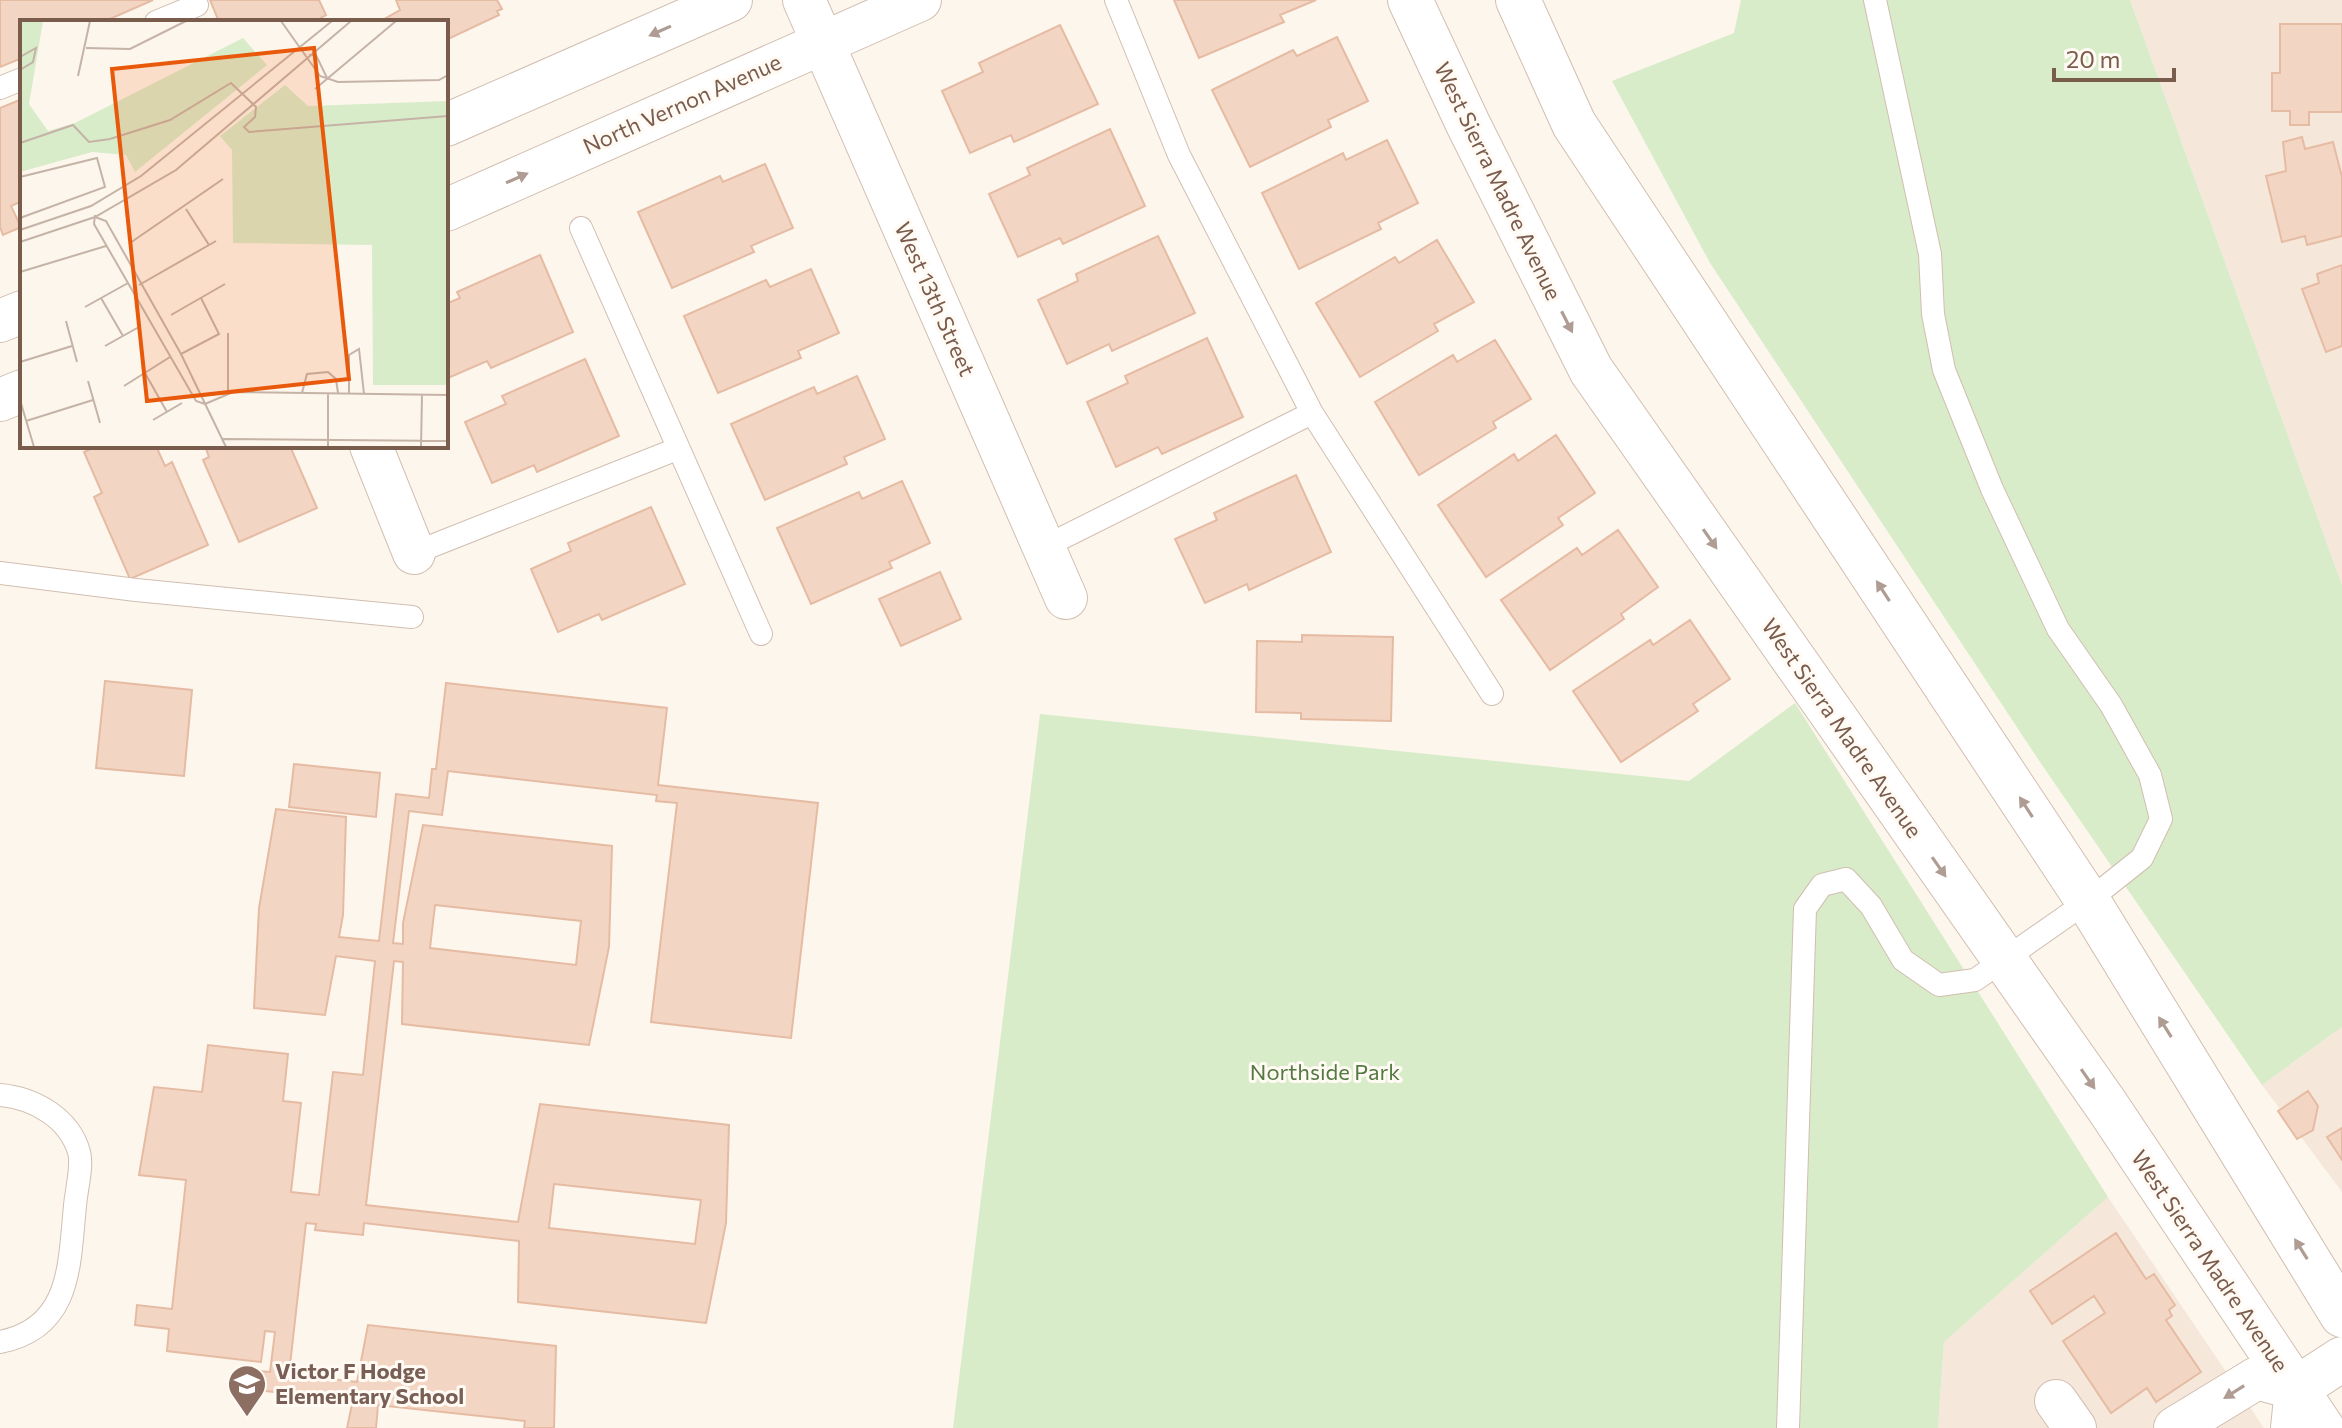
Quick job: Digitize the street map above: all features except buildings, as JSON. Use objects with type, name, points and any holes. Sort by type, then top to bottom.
[{"type":"street","points":[[448,124],[731,0]]},
{"type":"street","name":"West 13th Street","points":[[804,0],[1066,598]]},
{"type":"street","name":"North Vernon Avenue","points":[[448,209],[920,0]]},
{"type":"street","name":"West Sierra Madre Avenue","points":[[1410,0],[1591,370],[2003,958],[2294,1408],[2322,1428]]},
{"type":"street","points":[[1518,0],[1574,124],[2088,901],[2342,1315]]},
{"type":"street","points":[[0,321],[20,313]]},
{"type":"street","points":[[0,400],[20,392]]},
{"type":"street","points":[[372,448],[414,553]]},
{"type":"street","points":[[2175,1428],[2257,1378],[2294,1408],[2342,1359]]},
{"type":"lane","points":[[1116,0],[1179,155],[1312,413],[1492,694]]},
{"type":"lane","points":[[1788,1428],[1805,909],[1822,885],[1846,879],[1871,906],[1903,960],[1939,985],[1975,980],[2088,901],[2142,858],[2161,819],[2144,764],[2111,705],[2058,629],[1992,489],[1944,370],[1933,314],[1930,254],[1875,0]]},
{"type":"lane","points":[[163,20],[199,9]]},
{"type":"lane","points":[[0,88],[20,80]]},
{"type":"lane","points":[[581,228],[761,634]]},
{"type":"lane","points":[[1044,547],[1312,413]]},
{"type":"lane","points":[[414,553],[677,449]]},
{"type":"lane","points":[[0,573],[136,590],[412,617]]},
{"type":"lane","points":[[0,1095],[23,1097],[58,1117],[80,1153],[67,1284],[59,1305],[38,1325],[0,1342]]},
{"type":"shaded area","points":[[2130,0],[2342,0],[2342,585]]},
{"type":"shaded area","points":[[2342,1027],[2342,1192],[2262,1085]]},
{"type":"shaded area","points":[[2108,1197],[2264,1428],[1938,1428],[1944,1342]]},
{"type":"green space","points":[[1741,0],[2130,0],[2342,585],[2342,1027],[2262,1085],[2042,765],[1710,263],[1612,81],[1734,33]]},
{"type":"green space","name":"Northside Park","points":[[1795,703],[2108,1197],[1944,1342],[1938,1428],[953,1428],[1040,714],[1689,781]]},
{"type":"place","name":"Victor F Hodge Elementary School","points":[[247,1418]]}]
